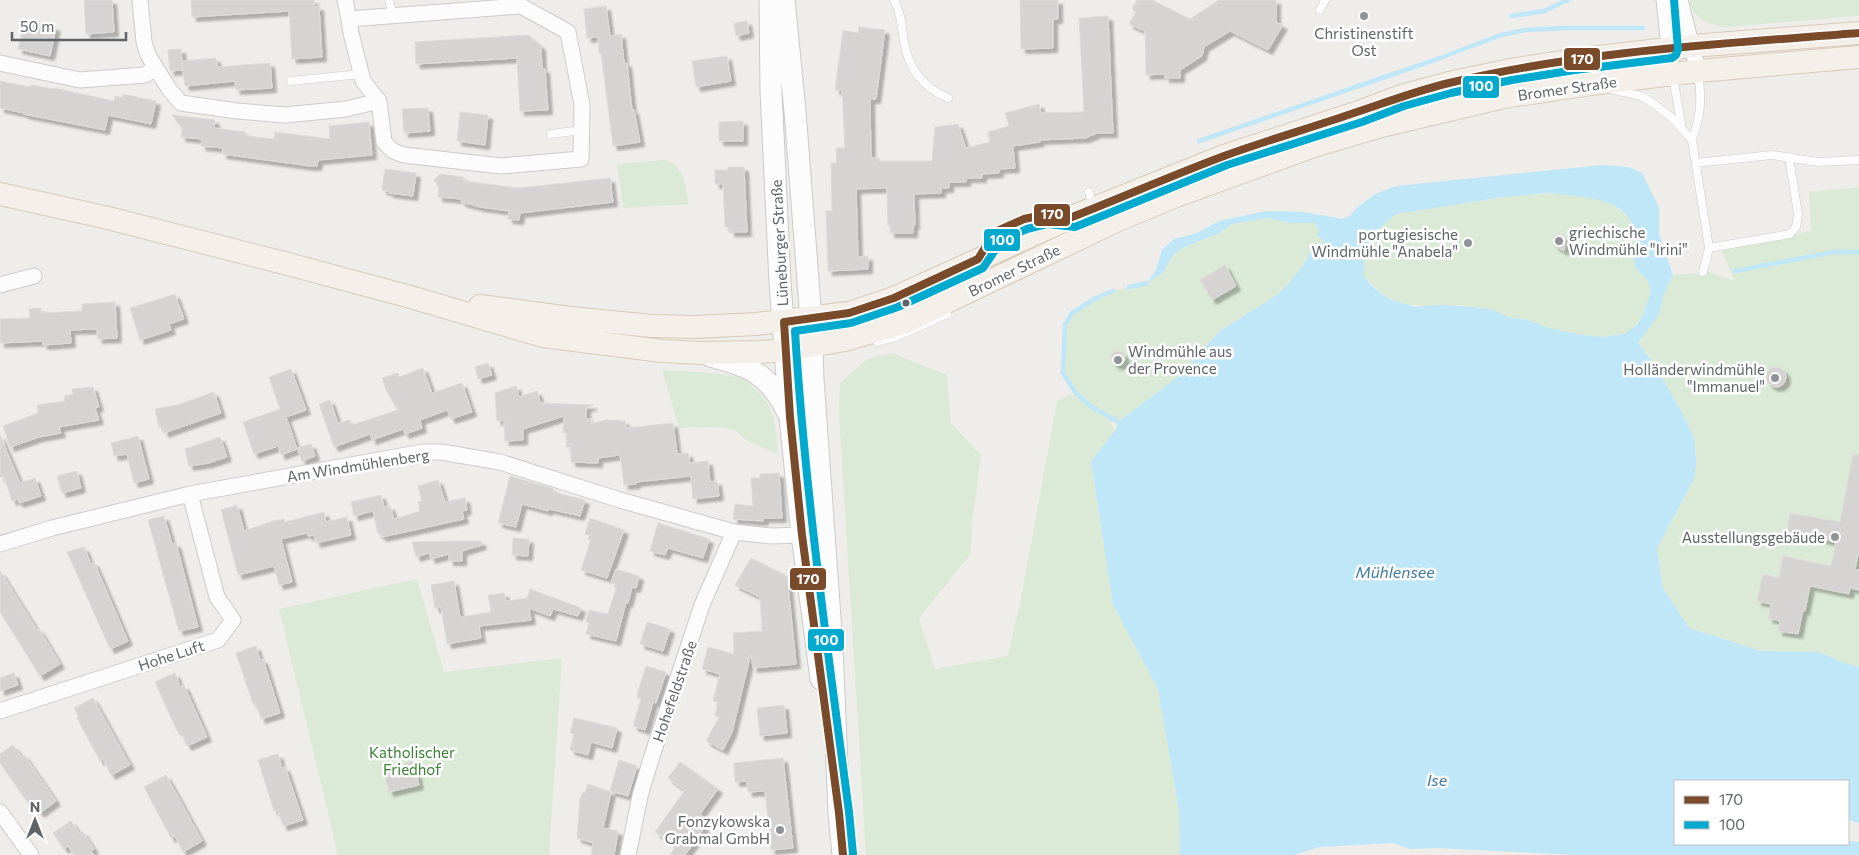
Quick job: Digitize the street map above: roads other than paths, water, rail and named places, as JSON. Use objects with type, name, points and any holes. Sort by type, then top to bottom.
[{"type":"main road","name":"Bromer Straße","points":[[407,296],[571,318],[652,326],[695,327],[784,322],[849,313],[894,298],[1072,217],[1091,200],[1401,96],[1440,85],[1519,68],[1574,60],[1692,46],[1859,33]]},
{"type":"main road","name":"Bromer Straße","points":[[407,296],[543,336],[620,347],[702,354],[786,350],[811,346],[845,340],[903,323],[1126,217],[1231,175],[1314,146],[1390,124],[1504,97],[1590,84],[1698,71],[1859,57]]},
{"type":"main road","points":[[0,194],[196,240],[407,296]]},
{"type":"street","points":[[140,0],[144,42],[148,55],[155,68],[181,103],[284,116],[346,109],[380,101]]},
{"type":"street","points":[[346,0],[349,19],[363,81],[380,101],[384,142],[393,152],[404,155],[501,166],[581,159],[582,104],[568,32],[522,6],[349,19]]},
{"type":"street","name":"Lüneburger Straße","points":[[770,0],[781,289],[790,417],[802,535],[843,855]]},
{"type":"street","name":"Lüneburger Straße","points":[[784,0],[811,319],[811,346],[832,646],[839,813]]},
{"type":"street","points":[[1664,0],[1672,74]]},
{"type":"street","points":[[1680,0],[1698,71]]},
{"type":"street","points":[[0,63],[80,80],[145,75],[155,68]]},
{"type":"street","points":[[0,285],[34,276]]},
{"type":"street","points":[[702,354],[745,366],[761,376],[782,402],[790,417]]},
{"type":"street","name":"Am Windmühlenberg","points":[[0,544],[52,528],[190,494],[423,452],[441,452],[500,462],[620,500],[734,532],[771,536],[802,535]]},
{"type":"street","name":"Hohe Luft","points":[[0,711],[218,640],[233,620],[216,597],[190,494]]},
{"type":"street","name":"Hohefeldstraße","points":[[628,855],[640,796],[651,759],[702,605],[734,532]]},
{"type":"street","points":[[0,812],[31,855]]},
{"type":"lane","points":[[389,0],[393,15]]},
{"type":"lane","points":[[894,0],[899,9],[909,61],[920,79],[934,92],[948,98]]},
{"type":"lane","points":[[1320,10],[1325,0]]},
{"type":"lane","points":[[1698,71],[1700,90],[1699,120],[1692,140],[1709,248],[1703,272]]},
{"type":"lane","points":[[291,81],[361,74]]},
{"type":"lane","points":[[1672,74],[1682,129]]},
{"type":"lane","points":[[1590,84],[1642,96],[1658,106],[1692,140]]},
{"type":"lane","points":[[551,134],[582,130]]},
{"type":"lane","points":[[1696,163],[1772,154],[1818,162],[1857,161]]},
{"type":"lane","points":[[1709,248],[1790,234],[1796,227],[1798,214],[1789,157]]},
{"type":"water","name":"Mühlensee","points":[[1603,165],[1628,167],[1642,173],[1659,207],[1659,234],[1673,275],[1664,294],[1659,314],[1638,343],[1655,365],[1685,418],[1695,441],[1696,466],[1694,479],[1657,548],[1663,588],[1689,628],[1760,651],[1819,652],[1844,663],[1859,667],[1859,823],[1849,820],[1849,780],[1674,780],[1674,845],[1849,845],[1849,841],[1859,842],[1859,855],[1576,855],[1438,848],[1410,849],[1392,843],[1319,847],[1294,855],[1180,855],[1179,810],[1158,689],[1113,605],[1091,461],[1115,431],[1118,422],[1183,373],[1221,330],[1277,295],[1292,280],[1313,247],[1325,241],[1317,235],[1319,230],[1315,223],[1290,223],[1268,218],[1232,224],[1217,234],[1182,248],[1173,255],[1163,273],[1147,283],[1156,270],[1162,250],[1174,239],[1197,233],[1219,221],[1266,211],[1304,212],[1342,219],[1349,216],[1375,194],[1396,186]],"holes":[[[1547,193],[1580,197],[1615,206],[1624,212],[1632,225],[1635,248],[1634,266],[1647,280],[1651,291],[1643,315],[1637,325],[1624,334],[1603,337],[1582,335],[1548,328],[1528,320],[1508,317],[1493,310],[1475,307],[1441,305],[1415,307],[1392,300],[1383,295],[1364,276],[1364,252],[1372,235],[1396,214],[1497,198]]]},
{"type":"waterway","points":[[1511,16],[1544,11],[1568,0]]},
{"type":"waterway","points":[[1199,141],[1501,35],[1525,30],[1643,28]]},
{"type":"waterway","points":[[1735,271],[1834,252],[1859,252]]},
{"type":"waterway","points":[[1129,287],[1147,283]]},
{"type":"waterway","points":[[1113,291],[1096,298],[1072,313],[1065,325],[1063,373],[1075,392],[1089,405],[1118,422]]},
{"type":"place","name":"Christinenstift Ost","points":[[1364,16]]},
{"type":"place","name":"griechische Windmühle \"Irini\"","points":[[1559,241]]},
{"type":"place","name":"portugiesische Windmühle \"Anabela\"","points":[[1468,243]]},
{"type":"place","name":"Windmühle aus der Provence","points":[[1118,360]]},
{"type":"place","name":"Holländerwindmühle \"Immanuel\"","points":[[1775,378]]},
{"type":"place","name":"Ausstellungsgebäude","points":[[1835,537]]},
{"type":"place","name":"Fonzykowska Grabmal GmbH","points":[[780,830]]},
{"type":"park label","name":"Katholischer Friedhof","points":[[412,760]]},
{"type":"water label","name":"Ise","points":[[1437,779]]}]
